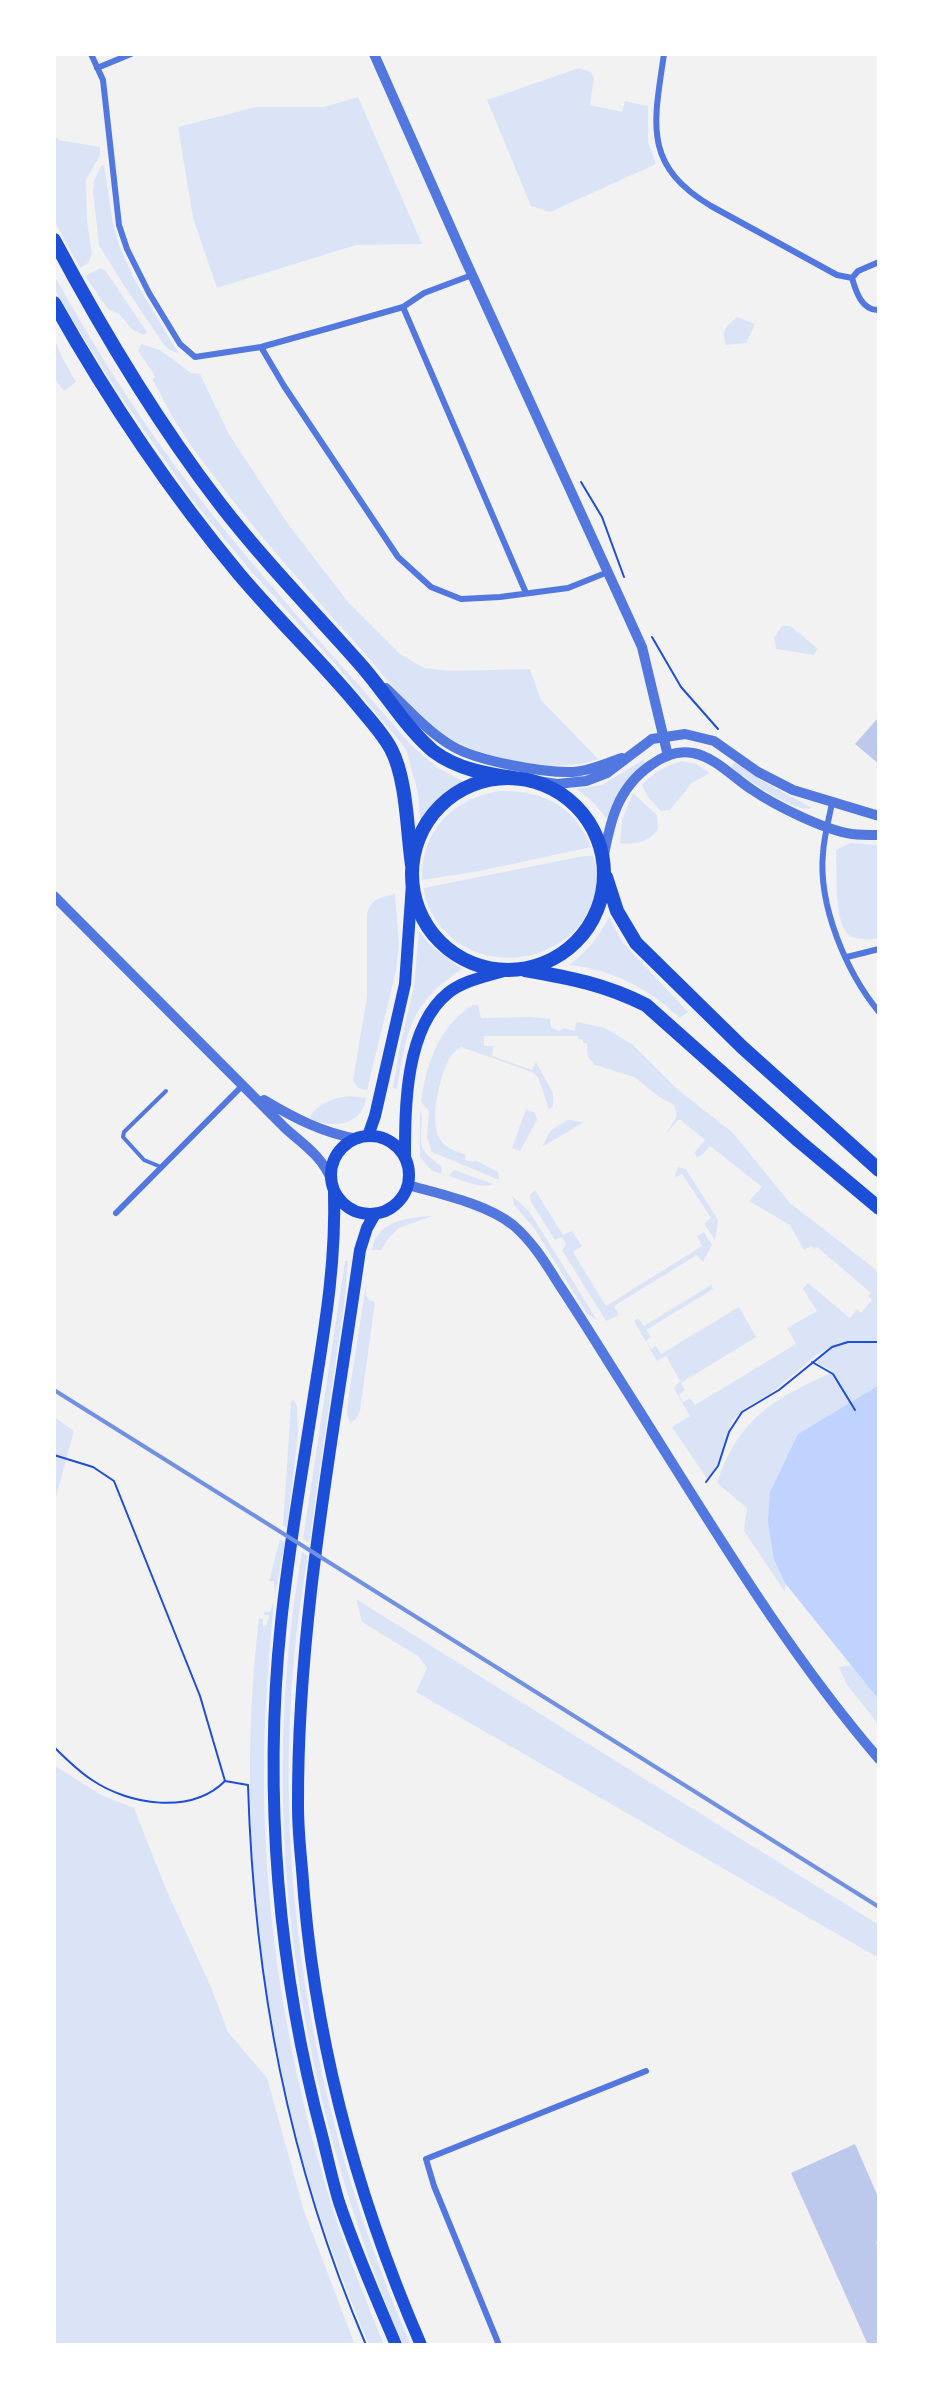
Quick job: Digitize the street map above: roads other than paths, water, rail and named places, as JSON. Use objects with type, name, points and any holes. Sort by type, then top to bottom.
[{"type":"main road","points":[[54,240],[133,380],[183,453],[266,560],[361,665],[421,740],[435,751],[471,770],[542,784],[560,793],[580,810],[596,835],[617,911],[636,944],[742,1047],[879,1170]]},
{"type":"main road","points":[[54,303],[102,384],[188,508],[239,573],[337,681],[378,731],[391,750],[401,775],[412,865],[405,984],[375,1116],[363,1137],[344,1146],[335,1158],[333,1275],[290,1552],[281,1626],[274,1734],[275,1816],[282,1912],[291,1997],[308,2083],[339,2201],[396,2345]]},
{"type":"main road","points":[[412,865],[416,845],[427,822],[449,797],[488,780],[519,778]]},
{"type":"main road","points":[[333,1185],[340,1201],[350,1209],[362,1213],[375,1214],[388,1210],[398,1202],[408,1185],[409,1171],[405,1158],[412,1062],[418,1038],[429,1015],[437,1004],[458,986],[512,969],[545,962],[561,954],[588,927],[597,909],[604,866]]},
{"type":"main road","points":[[412,884],[422,916],[440,941],[454,953],[469,961],[490,968],[584,980],[621,992],[646,1005],[799,1141],[879,1208]]},
{"type":"main road","points":[[363,1137],[389,1142],[405,1158]]},
{"type":"main road","points":[[375,1214],[367,1228],[360,1250],[314,1557],[301,1690],[298,1809],[304,1908],[315,1989],[332,2074],[361,2189],[404,2304],[422,2345]]},
{"type":"street","points":[[91,54],[103,80],[119,225],[127,249],[149,293],[180,344],[195,357],[261,347],[403,307],[424,293],[472,275]]},
{"type":"street","points":[[97,68],[131,54]]},
{"type":"street","points":[[374,54],[645,656],[668,756]]},
{"type":"street","points":[[664,54],[657,102],[656,136],[667,167],[676,179],[693,196],[837,275],[852,278]]},
{"type":"street","points":[[852,278],[858,271],[879,262]]},
{"type":"street","points":[[852,278],[864,305],[870,309],[879,310]]},
{"type":"street","points":[[403,307],[526,593]]},
{"type":"street","points":[[261,347],[290,396],[398,556],[431,587],[461,599],[568,588],[608,572]]},
{"type":"street","points":[[361,665],[436,734],[453,747],[475,756],[502,763],[574,772],[628,756]]},
{"type":"street","points":[[519,778],[557,784],[586,781],[607,774],[652,739],[685,734],[706,738],[775,782],[804,795],[879,816]]},
{"type":"street","points":[[604,866],[613,815],[624,792],[639,773],[659,759],[687,753],[705,757],[753,791],[827,827],[852,834],[879,835]]},
{"type":"street","points":[[832,803],[822,854],[826,904],[859,984],[879,1012]]},
{"type":"street","points":[[54,897],[285,1128],[318,1156],[326,1166],[333,1185]]},
{"type":"street","points":[[847,957],[879,950]]},
{"type":"street","points":[[247,1089],[302,1122],[329,1133],[363,1137]]},
{"type":"street","points":[[116,1214],[162,1167],[247,1089]]},
{"type":"street","points":[[408,1185],[441,1194],[498,1216],[527,1238],[576,1310],[743,1573],[831,1699],[879,1760]]},
{"type":"street","points":[[499,2345],[442,2207],[426,2159],[646,2071]]},
{"type":"lane","points":[[162,1167],[144,1160],[123,1137],[124,1132],[166,1091]]},
{"type":"water","points":[[879,1385],[879,1700],[785,1583],[774,1560],[768,1522],[770,1492],[798,1434]]},
{"type":"railway","points":[[54,1390],[879,1907]]}]
